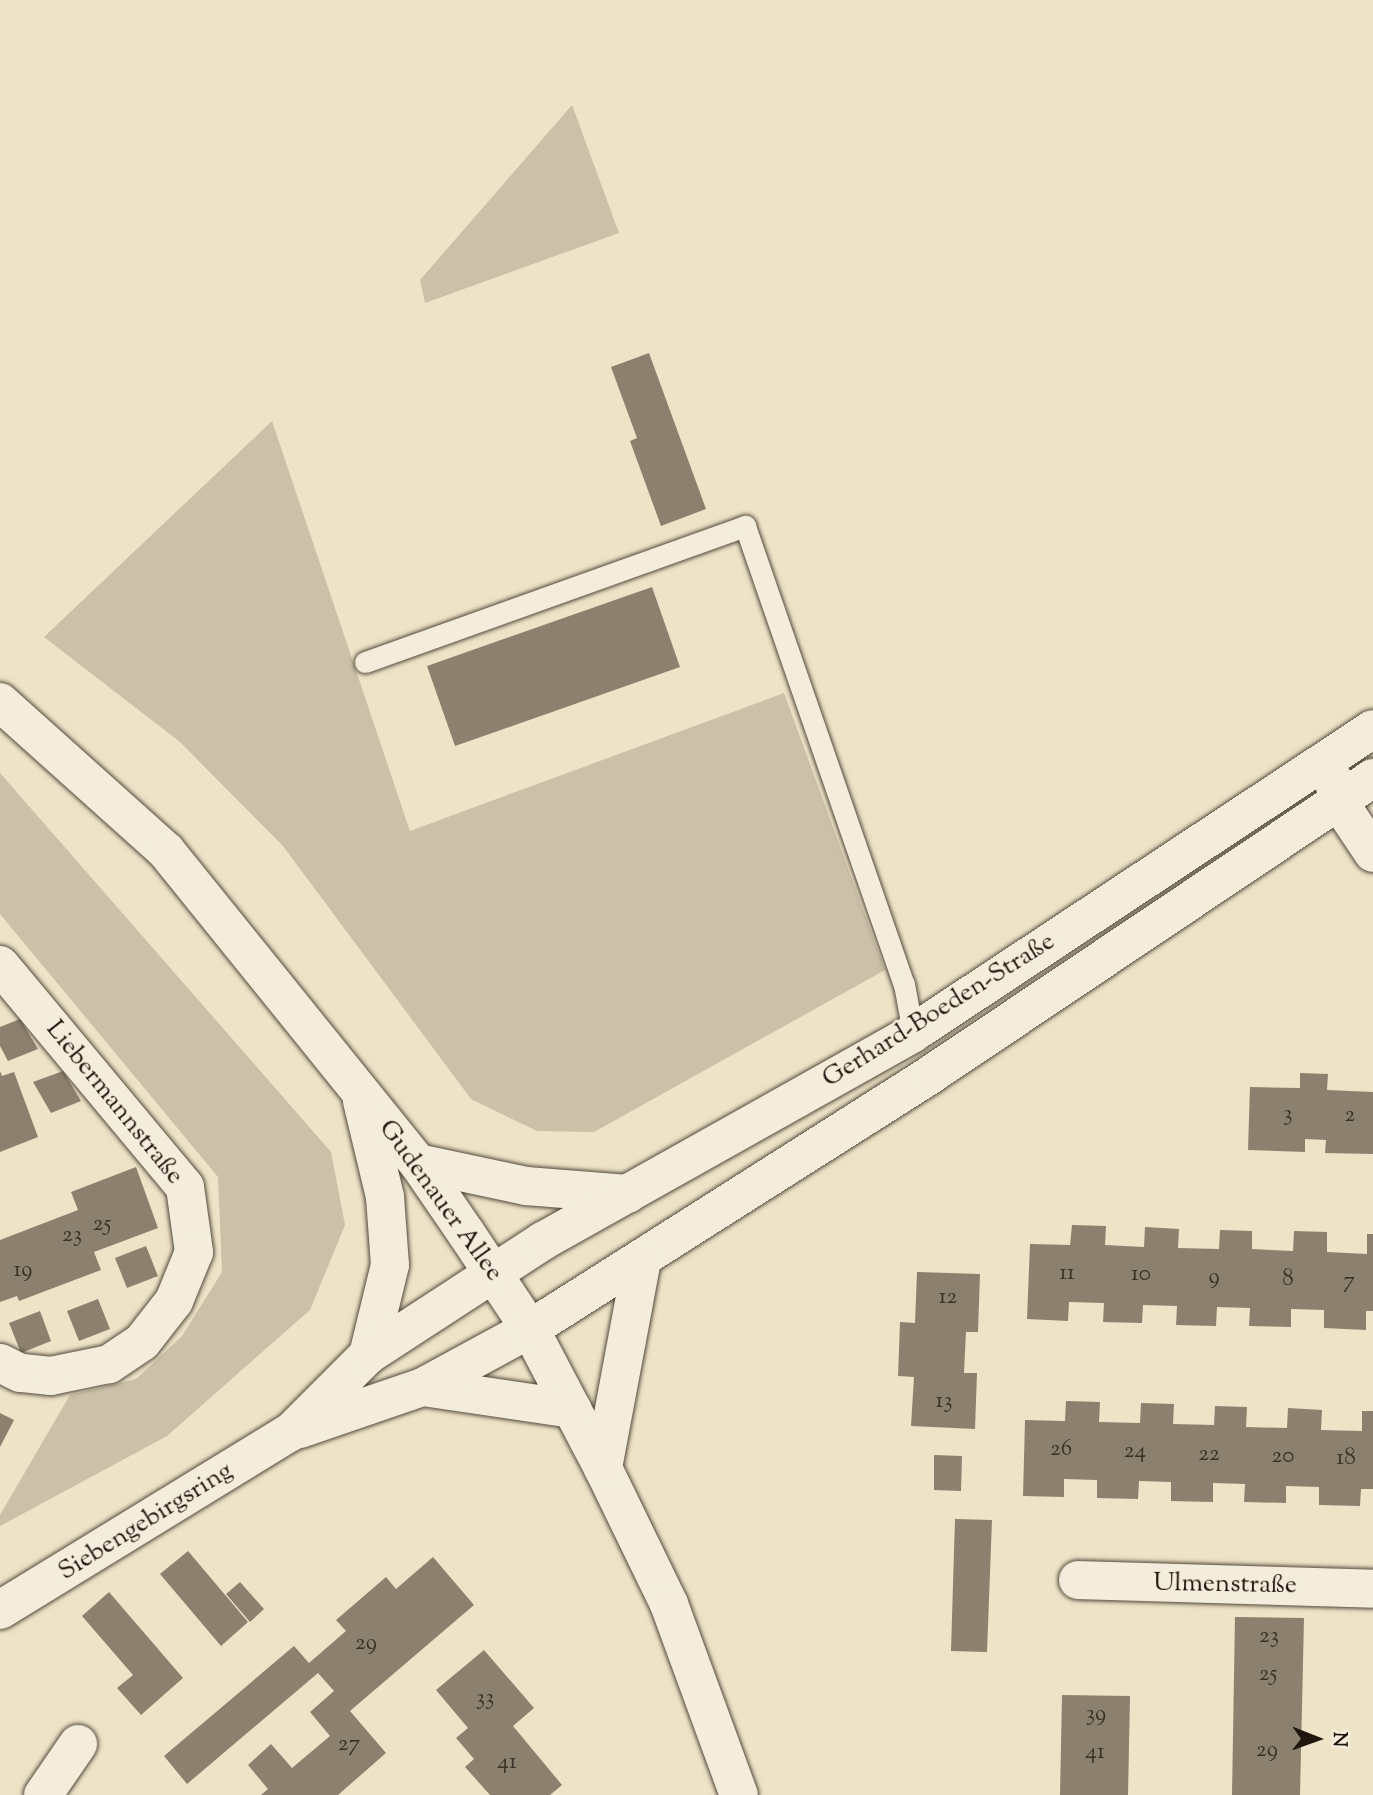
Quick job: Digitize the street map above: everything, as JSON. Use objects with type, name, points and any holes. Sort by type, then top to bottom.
[{"type":"main road","name":"Gudenauer Allee","points":[[0,702],[166,851],[418,1163],[530,1329],[603,1468],[669,1604],[739,1795]]},
{"type":"main road","name":"Gerhard-Boeden-Straße","points":[[493,1275],[628,1194],[913,1032],[1360,742]]},
{"type":"main road","points":[[1360,742],[1332,784],[1339,802],[1373,853]]},
{"type":"main road","name":"Gerhard-Boeden-Straße","points":[[530,1329],[642,1260],[1373,778]]},
{"type":"main road","name":"Liebermannstraße","points":[[0,965],[185,1187],[194,1252],[174,1301],[142,1342],[109,1364],[51,1376],[20,1373],[0,1363]]},
{"type":"main road","points":[[359,1092],[385,1196],[390,1265],[368,1355]]},
{"type":"main road","points":[[418,1163],[526,1186],[628,1194]]},
{"type":"main road","points":[[603,1468],[642,1260]]},
{"type":"main road","name":"Siebengebirgsring","points":[[291,1432],[368,1355],[493,1275]]},
{"type":"main road","name":"Siebengebirgsring","points":[[0,1610],[291,1432],[423,1387],[530,1329]]},
{"type":"main road","points":[[423,1387],[572,1409]]},
{"type":"main road","name":"Ulmenstraße","points":[[1078,1580],[1373,1589]]},
{"type":"main road","points":[[43,1795],[78,1744]]},
{"type":"lane","points":[[365,662],[745,526],[904,984],[913,1032]]},
{"type":"shaded area","points":[[572,105],[619,233],[425,303],[420,280]]},
{"type":"shaded area","points":[[272,421],[410,831],[784,693],[885,970],[594,1132],[537,1131],[471,1099],[283,846],[180,742],[44,637]]},
{"type":"shaded area","points":[[0,773],[331,1152],[345,1225],[310,1310],[167,1436],[0,1526],[0,1515],[70,1395],[136,1379],[182,1336],[222,1272],[218,1177],[0,914]]},
{"type":"building","points":[[649,353],[706,509],[661,526],[630,441],[637,438],[611,367]]},
{"type":"building","points":[[652,587],[680,667],[455,746],[427,666]]},
{"type":"building","points":[[20,1019],[38,1049],[8,1061],[0,1046],[0,1027]]},
{"type":"building","points":[[0,1071],[2,1076],[14,1072],[38,1137],[0,1152]]},
{"type":"building","points":[[63,1071],[81,1101],[51,1113],[33,1082]]},
{"type":"building","points":[[1300,1073],[1328,1074],[1327,1090],[1373,1092],[1373,1154],[1325,1153],[1326,1140],[1305,1139],[1305,1152],[1248,1150],[1250,1087],[1300,1088]]},
{"type":"building","points":[[136,1167],[158,1228],[94,1252],[101,1270],[19,1301],[17,1296],[0,1302],[0,1240],[78,1210],[71,1192]]},
{"type":"building","points":[[1072,1225],[1106,1226],[1105,1245],[1144,1247],[1145,1227],[1179,1229],[1178,1248],[1219,1249],[1220,1230],[1252,1231],[1252,1249],[1293,1251],[1294,1231],[1327,1232],[1327,1252],[1367,1254],[1367,1234],[1373,1234],[1373,1311],[1366,1311],[1366,1330],[1324,1328],[1324,1310],[1291,1309],[1291,1327],[1249,1326],[1250,1308],[1217,1307],[1216,1326],[1176,1325],[1177,1306],[1143,1305],[1142,1323],[1103,1322],[1104,1303],[1069,1302],[1068,1321],[1027,1319],[1030,1244],[1070,1245]]},
{"type":"building","points":[[146,1246],[158,1276],[127,1288],[115,1258]]},
{"type":"building","points":[[917,1272],[980,1274],[978,1332],[966,1332],[964,1373],[977,1373],[975,1429],[911,1426],[914,1377],[898,1376],[900,1322],[915,1323]]},
{"type":"building","points":[[98,1299],[110,1329],[79,1341],[67,1311]]},
{"type":"building","points":[[40,1311],[51,1341],[21,1353],[9,1323]]},
{"type":"building","points":[[1066,1401],[1100,1402],[1099,1422],[1140,1423],[1141,1403],[1174,1404],[1173,1424],[1214,1425],[1215,1406],[1247,1407],[1246,1427],[1287,1428],[1288,1408],[1322,1410],[1321,1430],[1362,1431],[1362,1411],[1373,1411],[1373,1489],[1361,1489],[1360,1506],[1319,1505],[1319,1487],[1286,1486],[1286,1503],[1244,1502],[1245,1484],[1213,1483],[1213,1502],[1171,1501],[1171,1482],[1139,1481],[1138,1499],[1097,1498],[1097,1480],[1064,1479],[1064,1497],[1023,1496],[1025,1420],[1065,1421]]},
{"type":"building","points":[[0,1413],[14,1420],[0,1447]]},
{"type":"building","points":[[934,1455],[962,1456],[961,1491],[934,1490]]},
{"type":"building","points":[[955,1519],[992,1520],[987,1652],[951,1651]]},
{"type":"building","points":[[188,1551],[248,1622],[221,1646],[160,1574]]},
{"type":"building","points":[[433,1557],[474,1605],[350,1711],[386,1753],[338,1795],[261,1795],[268,1789],[248,1765],[271,1744],[292,1768],[330,1736],[310,1712],[334,1691],[318,1673],[187,1784],[164,1756],[294,1646],[309,1663],[346,1631],[336,1620],[386,1577],[396,1589]]},
{"type":"building","points":[[240,1582],[264,1609],[250,1622],[226,1594]]},
{"type":"building","points":[[109,1592],[183,1678],[141,1715],[117,1688],[133,1675],[82,1616]]},
{"type":"building","points":[[1235,1617],[1304,1618],[1300,1795],[1232,1795]]},
{"type":"building","points":[[484,1650],[534,1708],[513,1726],[562,1785],[550,1795],[490,1795],[465,1767],[474,1759],[456,1738],[468,1728],[436,1690]]},
{"type":"building","points":[[1062,1695],[1130,1696],[1128,1795],[1060,1795]]}]
